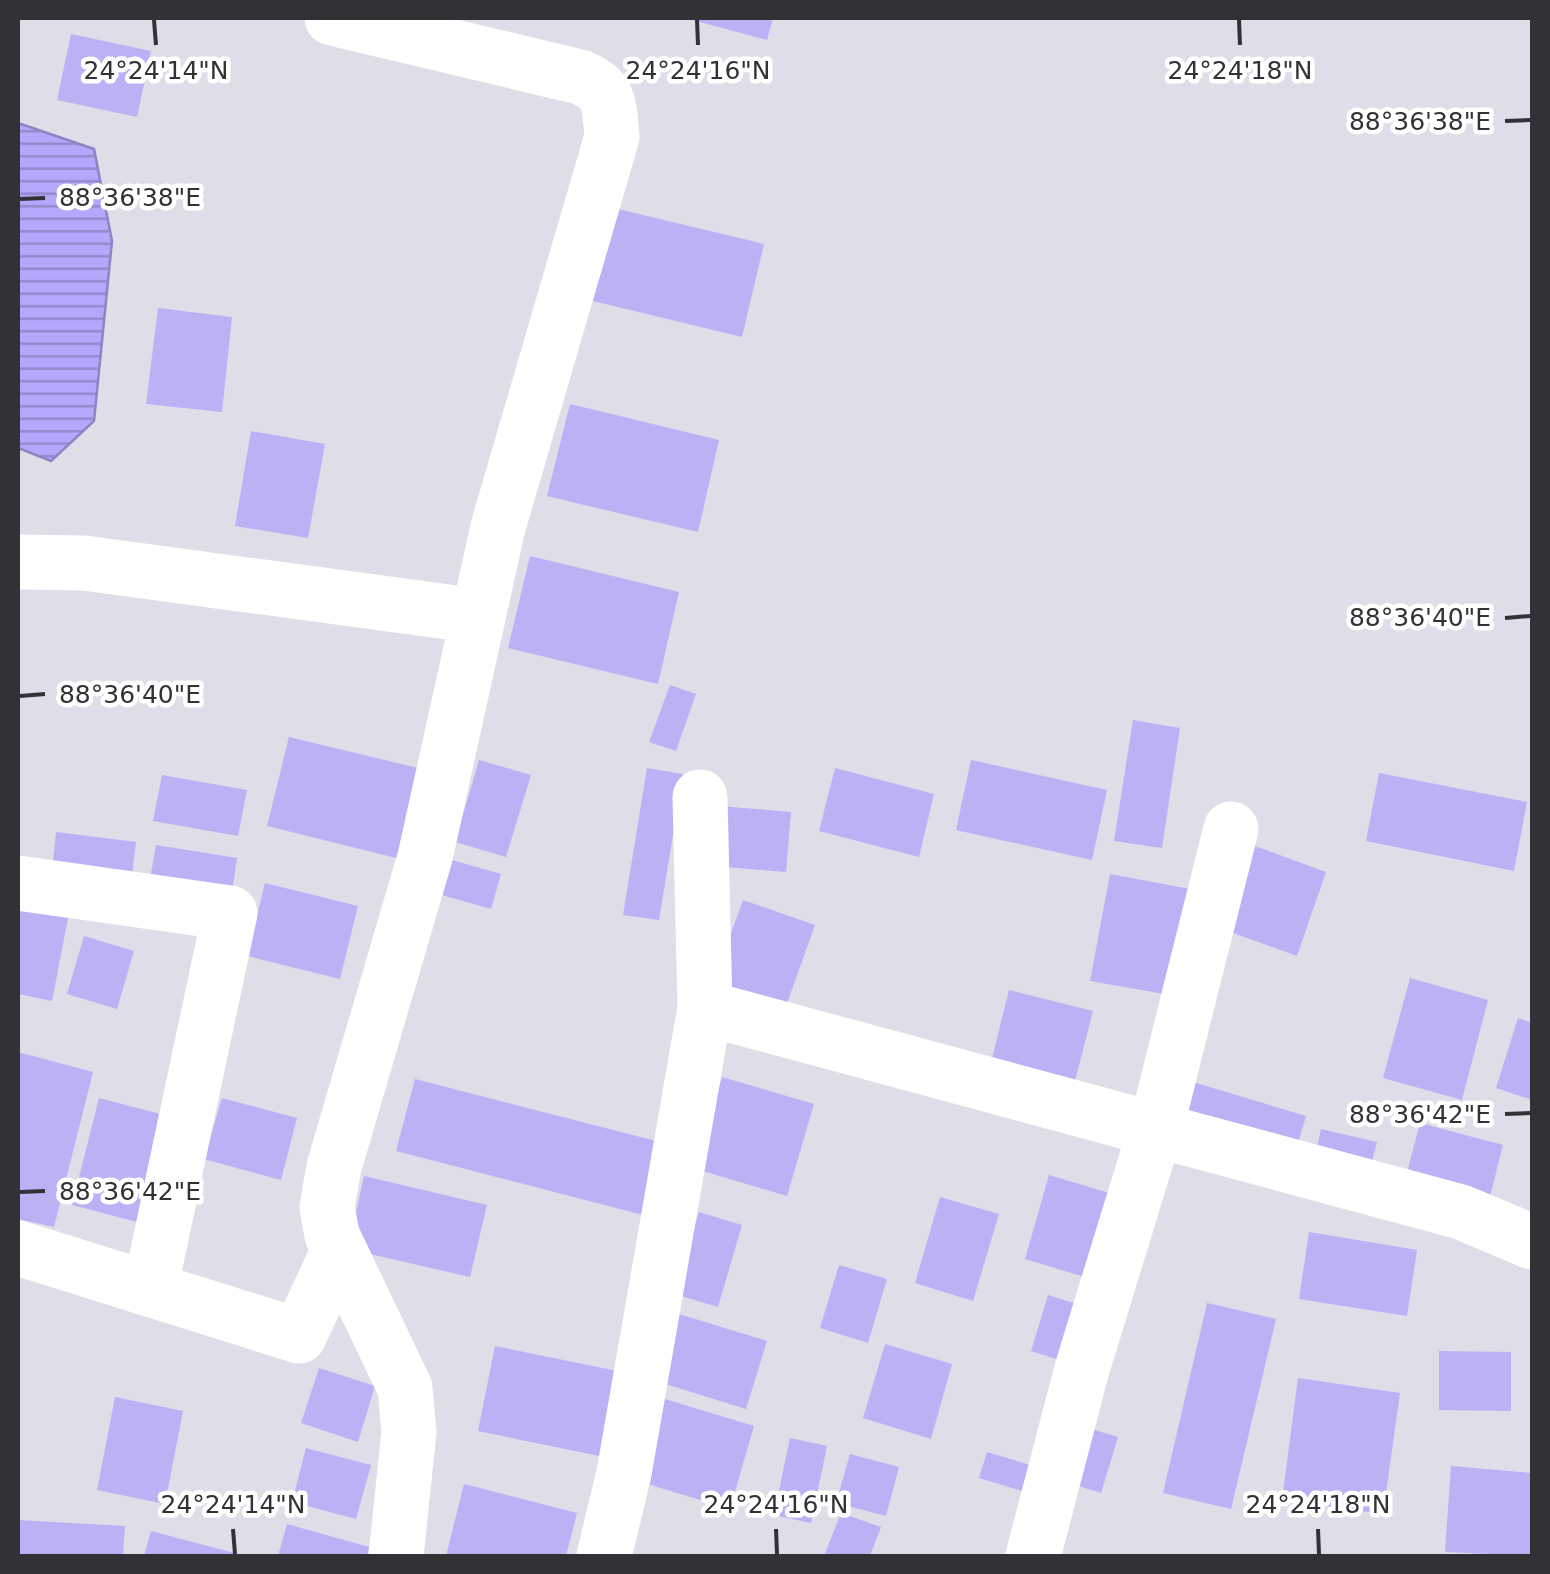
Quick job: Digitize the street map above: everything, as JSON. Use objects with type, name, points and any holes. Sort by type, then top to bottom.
[{"type":"street","points":[[332,18],[598,84],[609,103],[612,137],[498,527],[425,858],[334,1167],[327,1207],[332,1235],[405,1388],[409,1432],[396,1556]]},
{"type":"street","points":[[18,562],[84,563],[478,616]]},
{"type":"street","points":[[604,1556],[624,1473],[705,1008],[700,796]]},
{"type":"street","points":[[1032,1556],[1082,1369],[1156,1128],[1232,830]]},
{"type":"street","points":[[18,883],[230,913],[150,1289]]},
{"type":"street","points":[[705,1008],[1461,1212],[1532,1242]]},
{"type":"street","points":[[18,1248],[298,1336],[339,1250]]},
{"type":"shaded area","points":[[18,123],[94,149],[112,241],[94,421],[51,461],[18,448]]},
{"type":"building","points":[[685,18],[773,18],[767,40]]},
{"type":"building","points":[[71,34],[151,51],[137,117],[57,100]]},
{"type":"building","points":[[614,208],[764,244],[742,337],[593,301]]},
{"type":"building","points":[[158,308],[232,317],[222,412],[146,404]]},
{"type":"building","points":[[570,404],[719,440],[698,532],[547,496]]},
{"type":"building","points":[[251,431],[325,444],[308,538],[235,526]]},
{"type":"building","points":[[530,556],[679,592],[658,684],[508,648]]},
{"type":"building","points":[[670,685],[696,694],[676,751],[649,742]]},
{"type":"building","points":[[1133,720],[1180,728],[1162,848],[1114,841]]},
{"type":"building","points":[[289,737],[422,769],[400,859],[267,826]]},
{"type":"building","points":[[479,760],[531,775],[506,857],[455,842]]},
{"type":"building","points":[[971,760],[1107,790],[1092,860],[956,830]]},
{"type":"building","points":[[647,768],[683,774],[659,920],[623,915]]},
{"type":"building","points":[[835,768],[934,794],[919,857],[819,831]]},
{"type":"building","points":[[1379,773],[1527,802],[1514,871],[1366,841]]},
{"type":"building","points":[[162,775],[247,790],[238,836],[153,821]]},
{"type":"building","points":[[720,806],[791,812],[786,872],[714,866]]},
{"type":"building","points":[[56,832],[136,842],[129,900],[50,890]]},
{"type":"building","points":[[156,845],[237,858],[226,933],[143,919]]},
{"type":"building","points":[[1255,846],[1326,872],[1297,956],[1225,930]]},
{"type":"building","points":[[452,860],[501,874],[491,909],[442,895]]},
{"type":"building","points":[[1110,874],[1190,889],[1170,995],[1090,981]]},
{"type":"building","points":[[265,883],[358,906],[340,979],[247,956]]},
{"type":"building","points":[[743,900],[815,925],[785,1009],[713,984]]},
{"type":"building","points":[[18,903],[69,913],[52,1001],[18,994]]},
{"type":"building","points":[[84,936],[134,951],[117,1009],[67,994]]},
{"type":"building","points":[[1410,978],[1488,1000],[1462,1100],[1383,1078]]},
{"type":"building","points":[[1009,990],[1093,1011],[1066,1116],[983,1095]]},
{"type":"building","points":[[1518,1018],[1532,1023],[1532,1100],[1496,1088]]},
{"type":"building","points":[[18,1052],[93,1072],[54,1227],[18,1219]]},
{"type":"building","points":[[1173,1076],[1306,1116],[1285,1187],[1151,1146]]},
{"type":"building","points":[[722,1077],[814,1104],[787,1196],[696,1169]]},
{"type":"building","points":[[415,1079],[664,1143],[647,1216],[396,1151]]},
{"type":"building","points":[[99,1098],[168,1116],[141,1223],[72,1205]]},
{"type":"building","points":[[222,1098],[297,1118],[281,1180],[204,1159]]},
{"type":"building","points":[[1420,1123],[1503,1145],[1484,1220],[1400,1199]]},
{"type":"building","points":[[1321,1129],[1377,1142],[1362,1201],[1308,1187]]},
{"type":"building","points":[[1049,1175],[1126,1198],[1101,1282],[1025,1259]]},
{"type":"building","points":[[364,1176],[487,1205],[470,1277],[348,1249]]},
{"type":"building","points":[[940,1197],[999,1214],[973,1301],[915,1283]]},
{"type":"building","points":[[699,1212],[742,1225],[718,1307],[674,1294]]},
{"type":"building","points":[[1309,1232],[1417,1250],[1407,1316],[1299,1299]]},
{"type":"building","points":[[839,1265],[887,1279],[868,1343],[820,1328]]},
{"type":"building","points":[[1048,1295],[1083,1306],[1066,1362],[1031,1351]]},
{"type":"building","points":[[1207,1303],[1276,1319],[1231,1509],[1163,1493]]},
{"type":"building","points":[[679,1314],[767,1341],[746,1409],[659,1382]]},
{"type":"building","points":[[885,1344],[952,1364],[931,1439],[863,1418]]},
{"type":"building","points":[[495,1346],[627,1373],[609,1458],[478,1431]]},
{"type":"building","points":[[1439,1351],[1511,1352],[1511,1411],[1439,1410]]},
{"type":"building","points":[[319,1368],[375,1386],[358,1442],[301,1423]]},
{"type":"building","points":[[1298,1378],[1400,1393],[1383,1514],[1282,1500]]},
{"type":"building","points":[[655,1396],[754,1426],[730,1509],[631,1479]]},
{"type":"building","points":[[115,1397],[183,1411],[165,1504],[97,1490]]},
{"type":"building","points":[[1075,1424],[1118,1437],[1101,1493],[1059,1480]]},
{"type":"building","points":[[790,1438],[827,1446],[811,1523],[774,1515]]},
{"type":"building","points":[[306,1448],[371,1465],[356,1519],[292,1502]]},
{"type":"building","points":[[987,1452],[1030,1465],[1022,1491],[979,1478]]},
{"type":"building","points":[[850,1454],[899,1467],[886,1516],[836,1503]]},
{"type":"building","points":[[1451,1466],[1532,1473],[1530,1556],[1445,1552]]},
{"type":"building","points":[[464,1484],[577,1513],[566,1556],[446,1556]]},
{"type":"building","points":[[841,1513],[881,1527],[870,1556],[824,1556]]},
{"type":"building","points":[[18,1520],[125,1526],[123,1556],[18,1556]]},
{"type":"building","points":[[287,1524],[369,1547],[367,1556],[278,1556]]},
{"type":"building","points":[[151,1531],[242,1555],[242,1556],[144,1556]]}]
